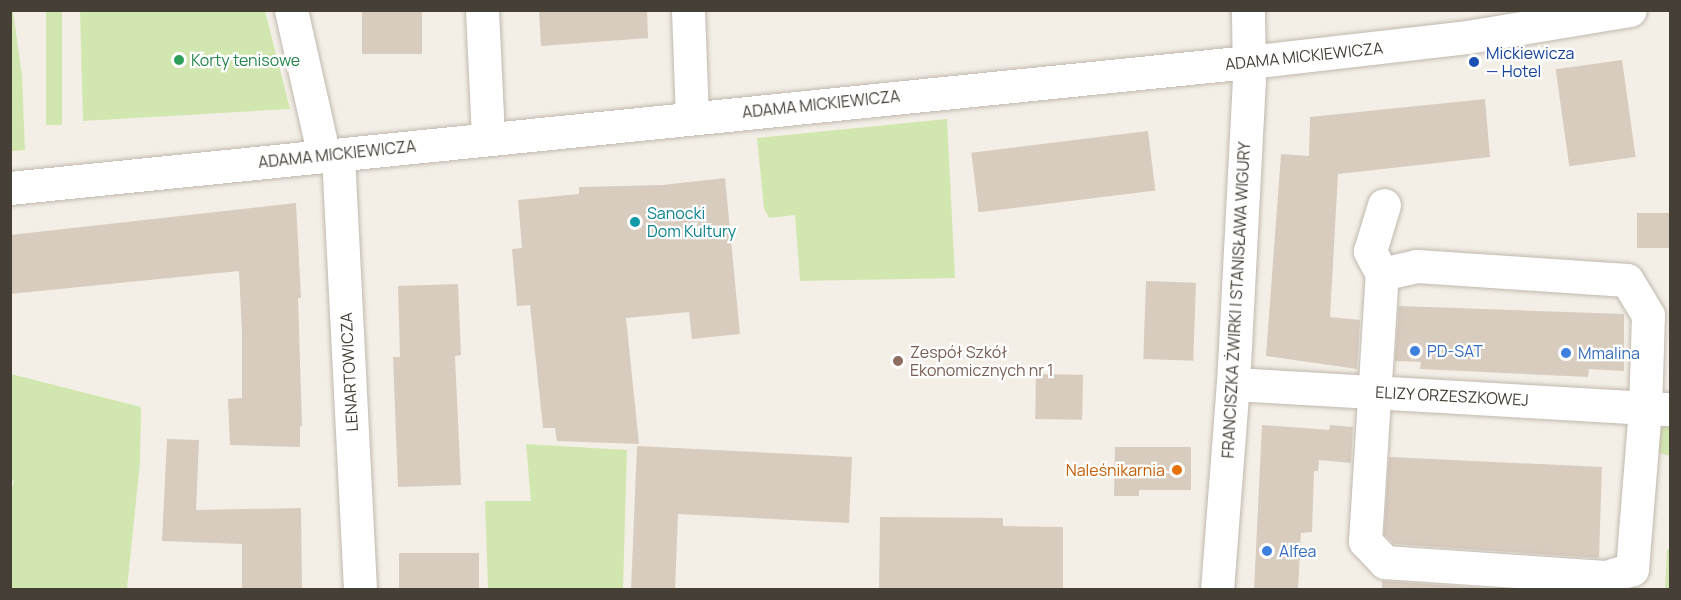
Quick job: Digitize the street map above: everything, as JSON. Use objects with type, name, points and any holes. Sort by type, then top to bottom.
[{"type":"street","name":"LENARTOWICZA","points":[[291,10],[331,155],[360,590]]},
{"type":"street","points":[[482,10],[488,139]]},
{"type":"street","points":[[688,10],[692,118]]},
{"type":"street","name":"FRANCISZKA ŻWIRKI I STANISŁAWA WIGURY","points":[[1217,590],[1233,384],[1249,62],[1248,10]]},
{"type":"street","name":"ADAMA MICKIEWICZA","points":[[10,188],[1249,62],[1467,37],[1630,10]]},
{"type":"street","points":[[1382,274],[1418,267],[1627,280],[1648,315],[1658,408],[1632,569],[1605,577],[1385,562],[1365,542],[1382,274],[1370,251],[1384,205]]},
{"type":"street","name":"ELIZY ORZESZKOWEJ","points":[[1233,384],[1658,408]]},
{"type":"green space","points":[[13,10],[22,76],[25,150],[11,151],[10,11]]},
{"type":"green space","points":[[46,11],[62,11],[62,125],[46,125]]},
{"type":"green space","name":"Korty tenisowe","points":[[80,11],[265,11],[290,109],[83,121]]},
{"type":"green space","points":[[947,119],[955,278],[800,281],[795,215],[769,218],[764,208],[757,138]]},
{"type":"green space","points":[[11,374],[141,407],[140,462],[127,589],[11,589],[10,496],[14,481],[10,480]]},
{"type":"green space","points":[[1670,424],[1670,456],[1652,451],[1658,431]]},
{"type":"green space","points":[[526,444],[627,450],[623,589],[488,589],[485,501],[531,501]]},
{"type":"green space","points":[[1667,549],[1670,549],[1670,589],[1665,589]]},
{"type":"building","points":[[362,10],[422,10],[422,54],[362,54]]},
{"type":"building","points":[[539,10],[647,10],[648,38],[541,46]]},
{"type":"building","points":[[1622,60],[1636,157],[1569,166],[1556,69]]},
{"type":"building","points":[[1485,99],[1490,157],[1338,174],[1330,317],[1360,320],[1357,369],[1266,356],[1281,154],[1309,156],[1310,117]]},
{"type":"building","points":[[1148,131],[1155,191],[979,212],[971,153]]},
{"type":"building","points":[[725,178],[740,334],[692,339],[689,312],[626,318],[639,444],[557,441],[555,428],[543,428],[530,305],[517,306],[512,249],[522,248],[518,200],[579,194],[579,187],[662,185]]},
{"type":"building","points":[[296,203],[301,298],[298,298],[302,426],[300,426],[300,447],[230,445],[228,399],[242,398],[239,271],[10,294],[10,235]]},
{"type":"building","points":[[1637,213],[1670,213],[1670,248],[1637,248]]},
{"type":"building","points":[[1146,281],[1196,283],[1193,361],[1143,359]]},
{"type":"building","points":[[458,284],[461,355],[455,356],[461,485],[398,487],[393,357],[400,357],[398,286]]},
{"type":"building","points":[[1399,306],[1624,314],[1624,371],[1589,369],[1588,377],[1420,369],[1421,362],[1395,361]]},
{"type":"building","points":[[1036,374],[1083,375],[1082,420],[1035,419]]},
{"type":"building","points":[[1262,425],[1329,430],[1330,425],[1353,427],[1351,463],[1319,460],[1318,471],[1314,471],[1312,532],[1301,533],[1298,590],[1254,590]]},
{"type":"building","points":[[167,439],[199,440],[196,510],[301,508],[302,590],[242,590],[242,544],[162,541]]},
{"type":"building","points":[[637,446],[852,457],[849,523],[678,514],[675,590],[631,590]]},
{"type":"building","points":[[1115,447],[1191,447],[1191,490],[1139,490],[1139,496],[1114,496]]},
{"type":"building","points":[[1389,457],[1602,467],[1599,558],[1394,544],[1384,534]]},
{"type":"building","points":[[880,517],[1003,518],[1003,526],[1063,527],[1063,590],[879,590]]},
{"type":"building","points":[[399,553],[479,553],[479,590],[399,590]]},
{"type":"building","points":[[1382,580],[1384,581],[1513,590],[1382,590]]},
{"type":"place","name":"Korty tenisowe","points":[[179,60]]},
{"type":"place","name":"Mickiewicza — Hotel","points":[[1474,62]]},
{"type":"place","name":"Sanocki Dom Kultury","points":[[635,222]]},
{"type":"place","name":"PD-SAT","points":[[1415,351]]},
{"type":"place","name":"Mmalina","points":[[1566,353]]},
{"type":"place","name":"Zespół Szkół Ekonomicznych nr 1","points":[[898,361]]},
{"type":"place","name":"Naleśnikarnia","points":[[1177,470]]},
{"type":"place","name":"Alfea","points":[[1267,551]]}]
